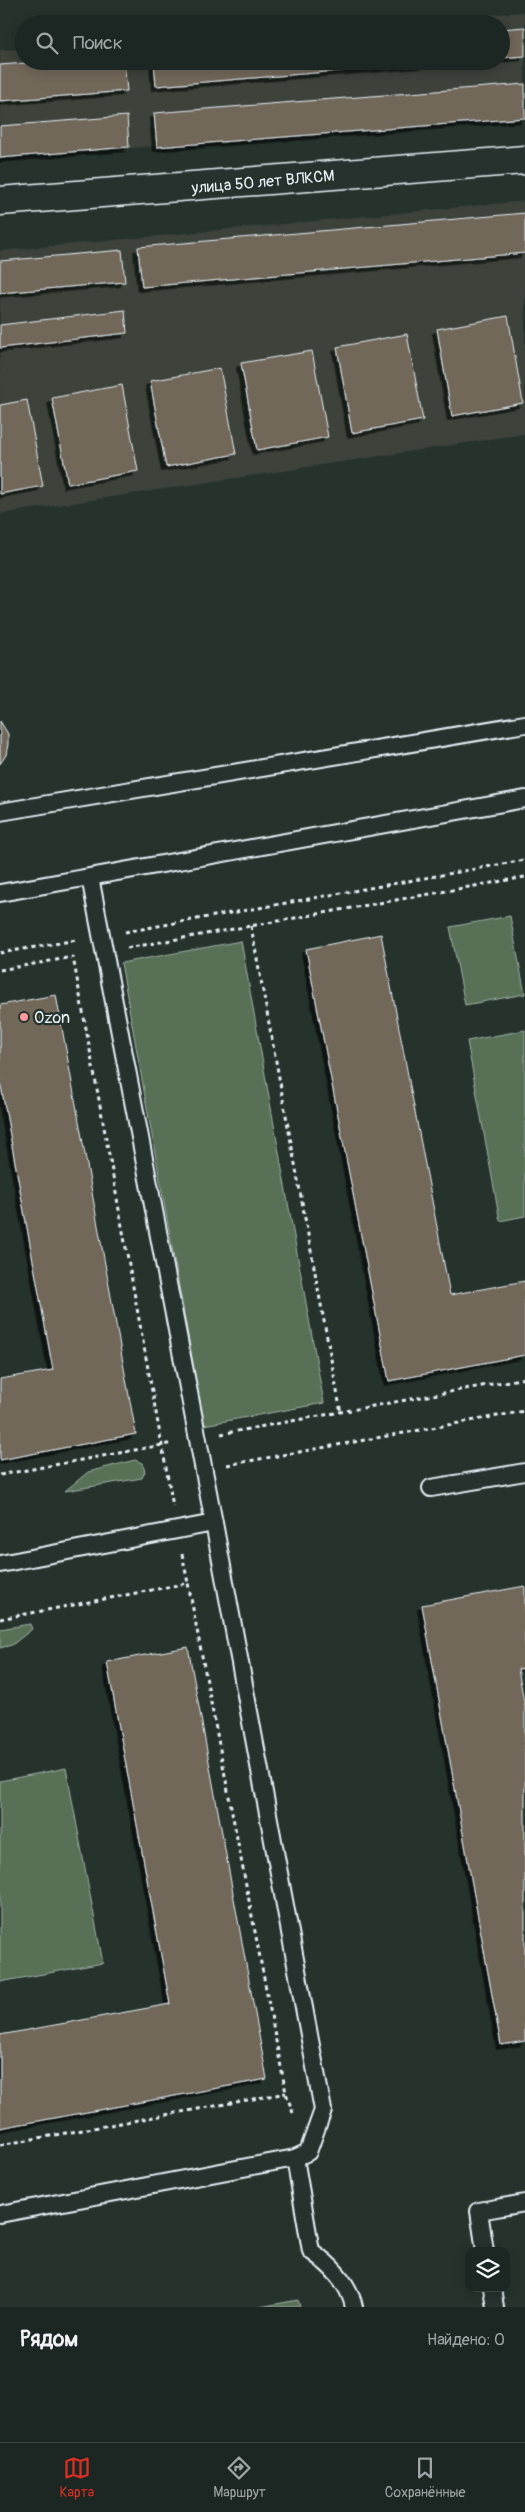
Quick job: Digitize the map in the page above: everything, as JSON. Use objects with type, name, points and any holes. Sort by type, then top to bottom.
[{"type":"street","name":"улица 50 лет ВЛКСМ","points":[[0,201],[525,160]]},
{"type":"lane","points":[[0,812],[525,724]]},
{"type":"lane","points":[[0,893],[525,799]]},
{"type":"lane","points":[[90,877],[204,1469],[323,2110],[301,2155],[311,2251],[329,2264],[351,2293],[354,2307]]},
{"type":"lane","points":[[431,1488],[525,1472]]},
{"type":"lane","points":[[0,1564],[214,1523]]},
{"type":"lane","points":[[0,2214],[301,2155]]},
{"type":"lane","points":[[484,2247],[478,2211],[525,2203]]},
{"type":"lane","points":[[493,2292],[495,2307]]},
{"type":"path","points":[[0,970],[73,957],[102,944],[525,860]]},
{"type":"path","points":[[0,953],[102,944],[251,926],[525,876]]},
{"type":"path","points":[[251,926],[341,1413]]},
{"type":"path","points":[[73,957],[188,1583],[286,2094],[301,2155]]},
{"type":"path","points":[[0,1475],[525,1378]]},
{"type":"path","points":[[204,1469],[525,1411]]},
{"type":"path","points":[[0,1619],[188,1583]]},
{"type":"path","points":[[0,2145],[286,2094]]},
{"type":"shaded area","points":[[525,12],[525,118],[0,158],[0,50],[15,49],[15,70],[510,70],[510,15],[487,15]]},
{"type":"shaded area","points":[[525,201],[525,434],[0,514],[0,251]]},
{"type":"green space","points":[[510,916],[525,994],[465,1005],[450,927]]},
{"type":"green space","points":[[241,941],[324,1403],[204,1425],[121,963]]},
{"type":"green space","points":[[525,1030],[525,1216],[500,1221],[467,1041]]},
{"type":"green space","points":[[135,1460],[142,1463],[145,1471],[142,1478],[65,1491],[88,1472]]},
{"type":"green space","points":[[30,1624],[32,1629],[12,1645],[0,1648],[0,1629]]},
{"type":"green space","points":[[66,1768],[103,1963],[0,1982],[0,1781]]},
{"type":"green space","points":[[298,2300],[300,2307],[260,2307]]},
{"type":"building","points":[[525,27],[525,56],[510,57],[510,28]]},
{"type":"building","points":[[15,64],[15,70],[125,70],[127,91],[0,101],[0,65]]},
{"type":"building","points":[[155,70],[351,70],[156,86]]},
{"type":"building","points":[[525,84],[525,118],[157,147],[154,113]]},
{"type":"building","points":[[127,116],[129,147],[0,158],[0,126]]},
{"type":"building","points":[[525,213],[525,253],[142,287],[138,247]]},
{"type":"building","points":[[122,250],[125,282],[0,293],[0,261]]},
{"type":"building","points":[[125,310],[127,333],[0,348],[0,325]]},
{"type":"building","points":[[508,316],[523,403],[452,416],[437,329]]},
{"type":"building","points":[[407,334],[423,420],[352,433],[337,347]]},
{"type":"building","points":[[312,351],[328,437],[257,450],[241,363]]},
{"type":"building","points":[[220,368],[236,454],[166,467],[150,381]]},
{"type":"building","points":[[122,385],[138,471],[68,484],[52,398]]},
{"type":"building","points":[[27,400],[43,486],[0,494],[0,405]]},
{"type":"building","points":[[0,721],[8,734],[8,744],[6,755],[0,764]]},
{"type":"building","points":[[381,934],[450,1295],[525,1281],[525,1355],[389,1381],[306,949]]},
{"type":"building","points":[[56,995],[136,1434],[0,1460],[0,1379],[53,1370],[0,1080],[0,1005]]},
{"type":"building","points":[[525,1586],[525,1668],[518,1669],[525,1707],[525,2041],[501,2045],[422,1605]]},
{"type":"building","points":[[188,1647],[267,2079],[0,2128],[0,2035],[170,2004],[107,1662]]},
{"type":"place","name":"Ozon","points":[[24,1017]]}]
